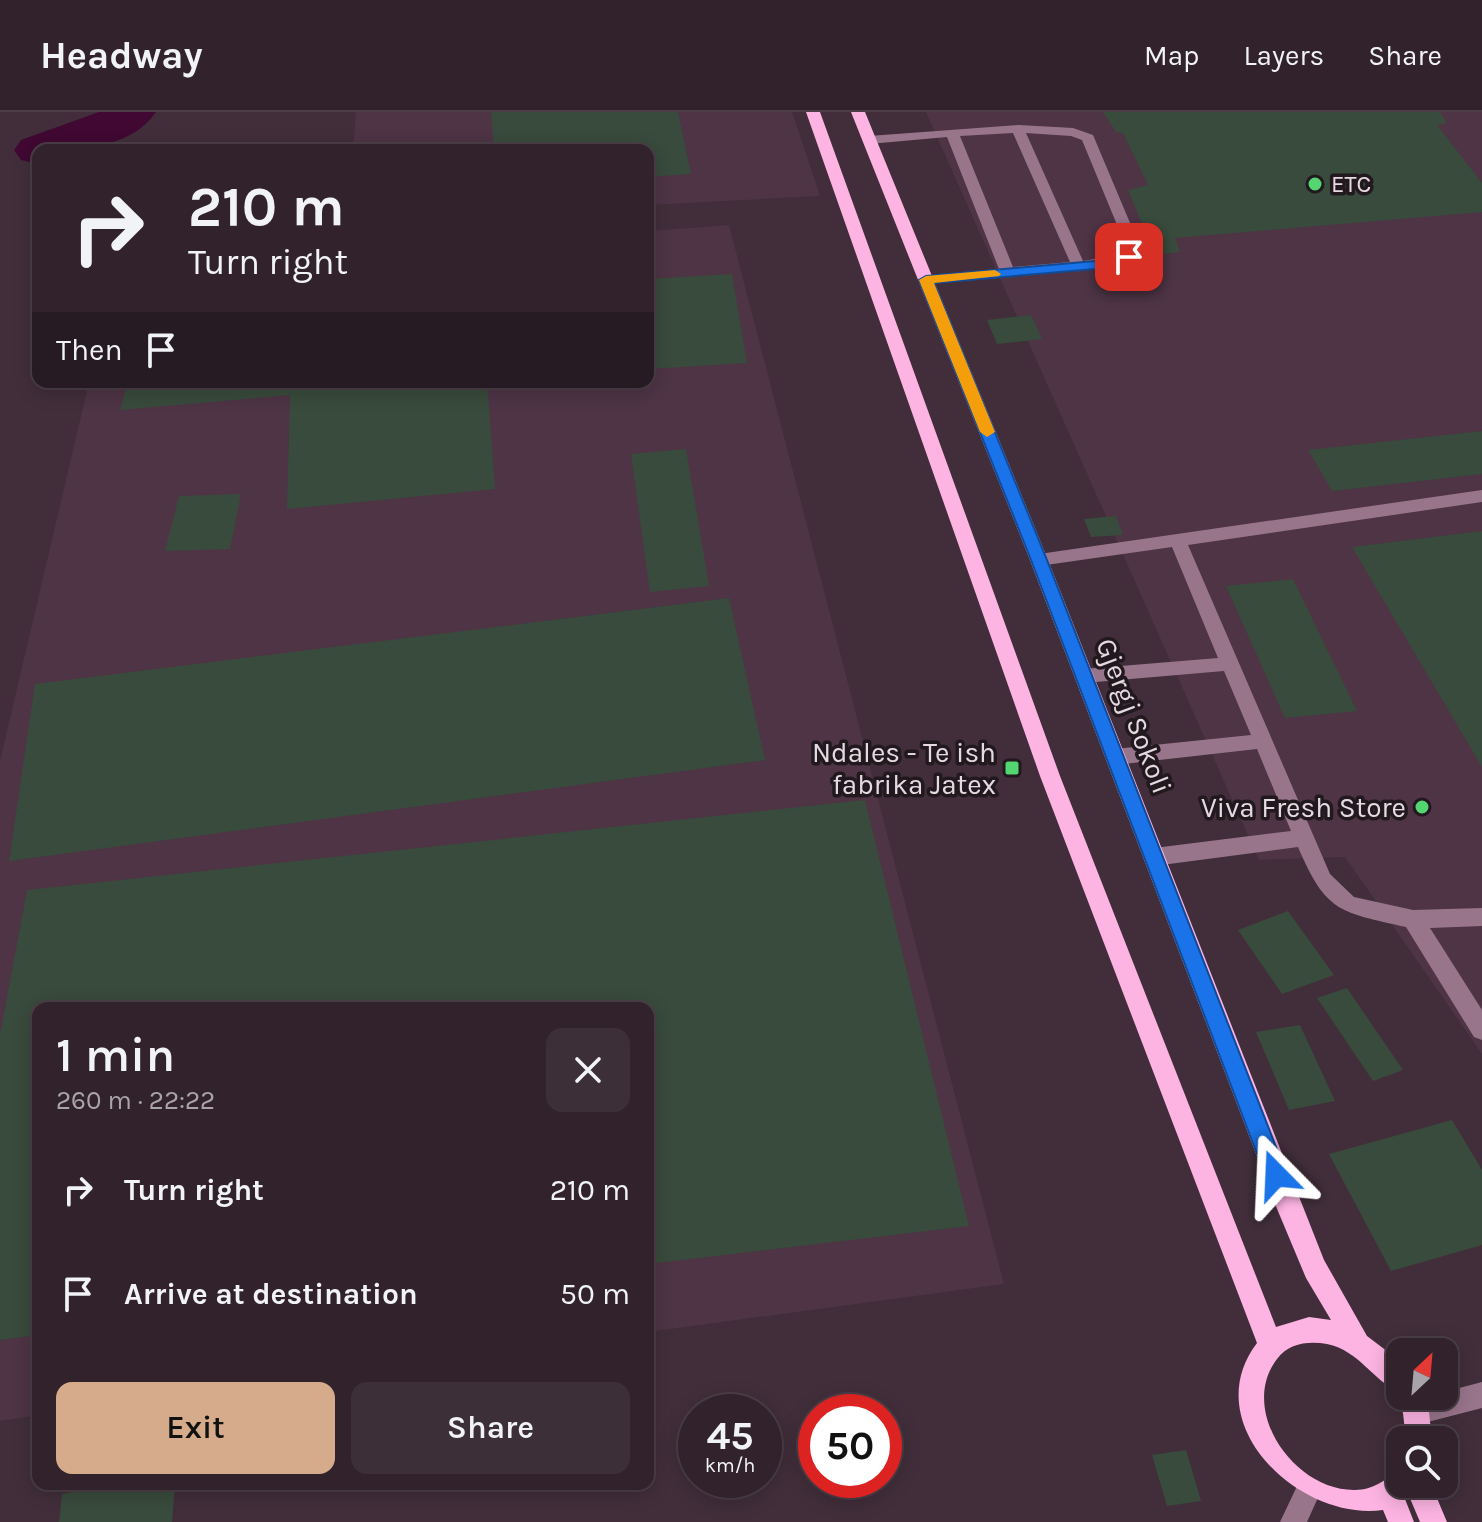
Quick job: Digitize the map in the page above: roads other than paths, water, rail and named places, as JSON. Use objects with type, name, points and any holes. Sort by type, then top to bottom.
[{"type":"main road","points":[[813,112],[1050,776],[1271,1345]]},
{"type":"main road","name":"Gjergj Sokoli","points":[[858,112],[1039,560],[1287,1204],[1315,1269],[1356,1340]]},
{"type":"main road","points":[[1386,1363],[1356,1340],[1333,1331],[1310,1330],[1271,1345],[1256,1365],[1250,1390],[1253,1418],[1264,1446],[1283,1471],[1308,1491],[1336,1503],[1365,1504],[1386,1495]]},
{"type":"main road","points":[[1397,1498],[1401,1522]]},
{"type":"main road","points":[[1423,1498],[1434,1522]]},
{"type":"street","points":[[869,140],[1018,130],[1079,132],[1088,138],[1134,249],[1129,257],[1116,262],[926,280]]},
{"type":"street","points":[[1018,130],[1079,267]]},
{"type":"street","points":[[953,134],[1008,272]]},
{"type":"street","points":[[1039,560],[1482,496]]},
{"type":"street","points":[[1177,539],[1322,880],[1348,905],[1413,919],[1482,917]]},
{"type":"street","points":[[1084,676],[1230,664]]},
{"type":"street","points":[[1115,757],[1263,741]]},
{"type":"street","points":[[1154,857],[1304,838]]},
{"type":"street","points":[[1413,919],[1482,1030]]},
{"type":"street","points":[[1458,1398],[1482,1395]]},
{"type":"street","points":[[1293,1522],[1308,1491]]},
{"type":"waterway","points":[[56,144],[107,127],[133,112]]},
{"type":"place","name":"ETC","points":[[1315,184]]},
{"type":"place","name":"Ndales - Te ish fabrika Jatex","points":[[1012,768]]},
{"type":"place","name":"Viva Fresh Store","points":[[1422,807]]}]
